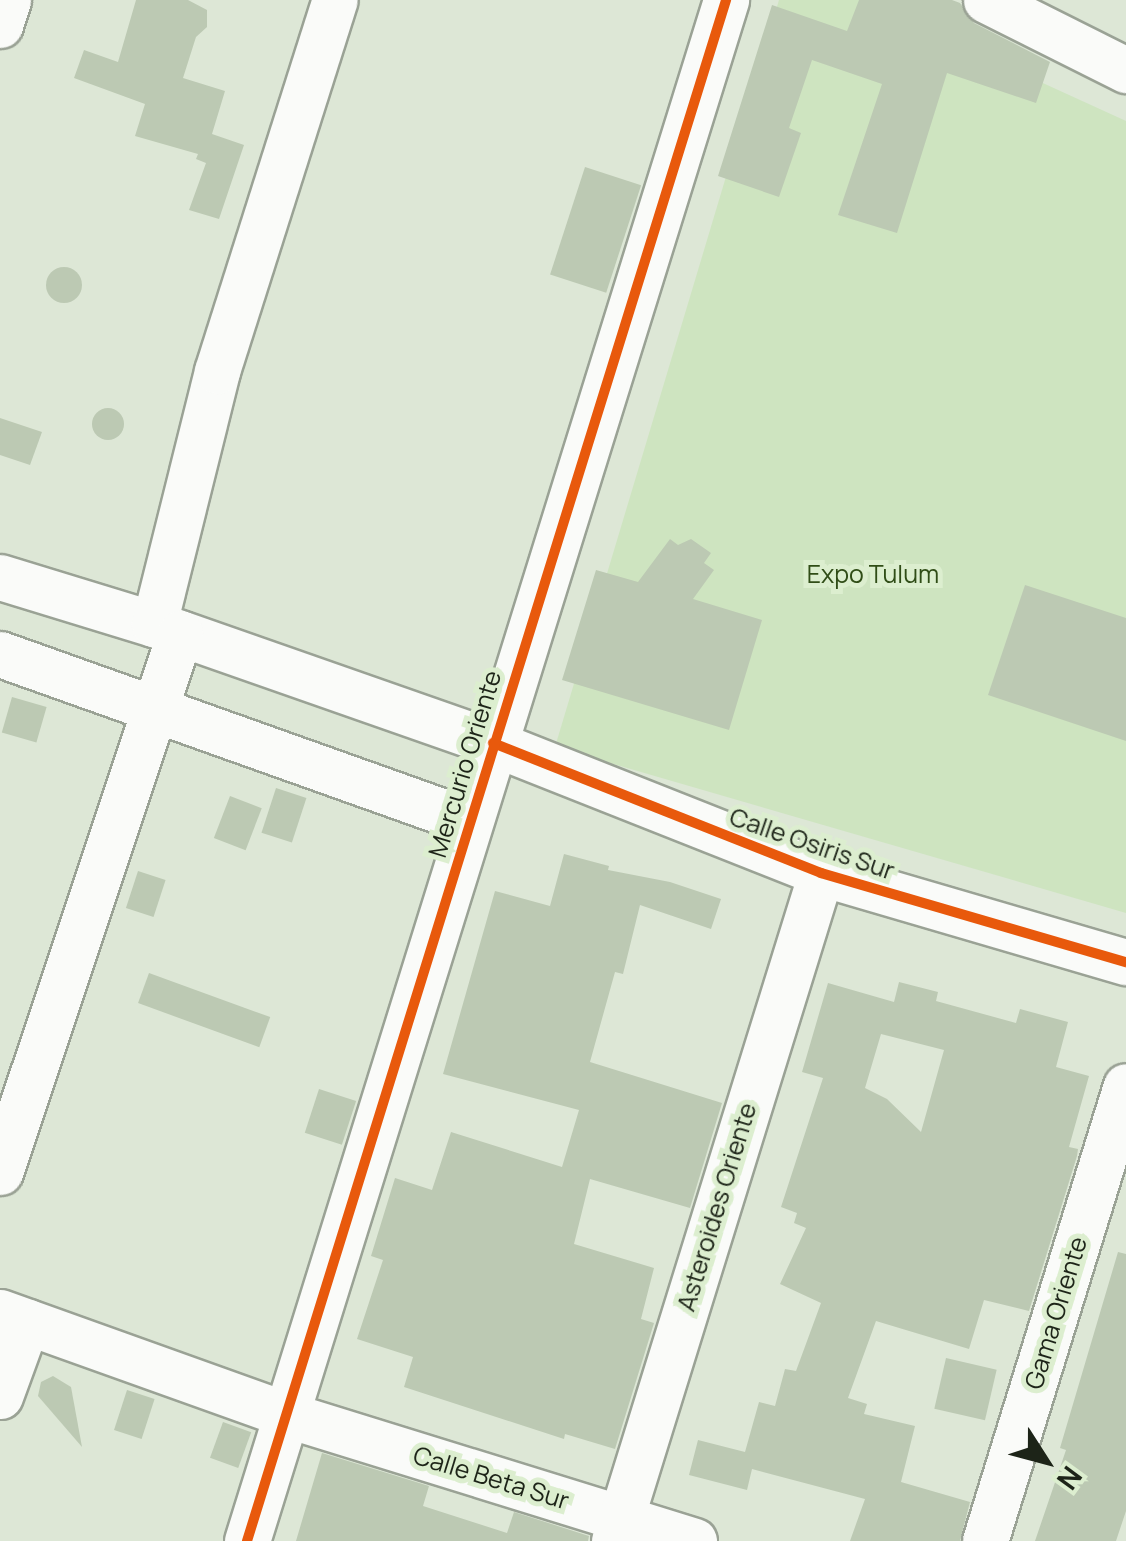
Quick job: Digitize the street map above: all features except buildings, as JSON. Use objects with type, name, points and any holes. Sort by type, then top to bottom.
[{"type":"street","points":[[0,25],[8,0]]},
{"type":"street","points":[[0,1172],[153,708],[217,371],[335,0]]},
{"type":"street","name":"Mercurio Oriente","points":[[247,1541],[726,0]]},
{"type":"street","points":[[986,0],[1126,70]]},
{"type":"street","name":"Calle Osiris Sur","points":[[0,576],[167,628],[493,743],[821,873],[1126,962]]},
{"type":"street","points":[[0,654],[468,821]]},
{"type":"street","name":"Asteroides Oriente","points":[[617,1530],[821,873]]},
{"type":"street","name":"Gama Oriente","points":[[986,1541],[1126,1086]]},
{"type":"street","points":[[0,1396],[13,1317]]},
{"type":"street","name":"Calle Beta Sur","points":[[13,1317],[617,1530],[694,1541]]},
{"type":"green space","name":"Expo Tulum","points":[[779,0],[861,0],[1126,121],[1126,913],[555,747]]},
{"type":"cycle path","points":[[247,1541],[726,0]]},
{"type":"cycle path","points":[[493,743],[821,873],[1126,962]]}]
